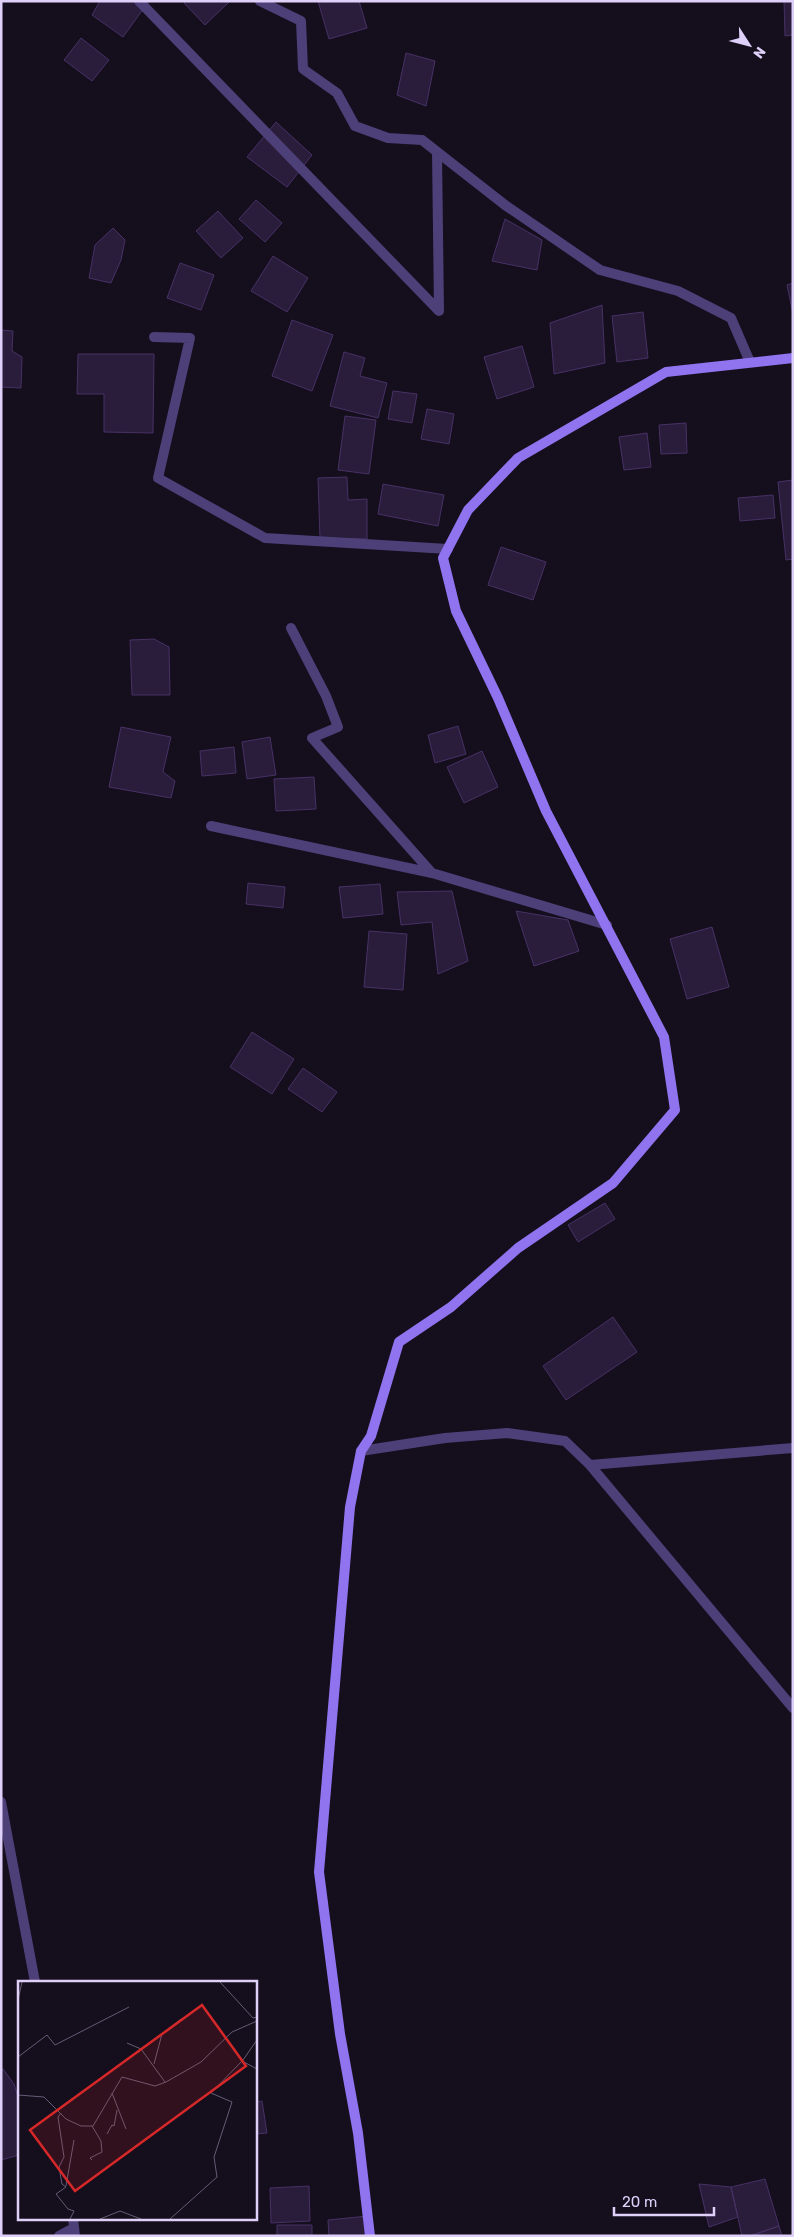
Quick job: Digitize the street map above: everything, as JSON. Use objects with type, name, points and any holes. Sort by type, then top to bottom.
[{"type":"street","points":[[140,1],[439,311],[437,152]]},
{"type":"street","points":[[260,1],[301,21],[303,69],[337,93],[355,126],[388,138],[422,140],[505,205],[600,270],[678,291],[731,318],[750,362]]},
{"type":"street","points":[[154,337],[190,338],[158,478],[265,538],[448,548]]},
{"type":"street","points":[[370,2236],[358,2133],[340,2034],[319,1872],[350,1507],[361,1451],[371,1436],[399,1342],[450,1307],[518,1248],[613,1183],[676,1110],[664,1037],[546,811],[498,698],[456,611],[443,558],[468,510],[518,458],[666,372],[793,358]]},
{"type":"street","points":[[291,628],[326,696],[338,727],[312,738],[432,873]]},
{"type":"street","points":[[211,826],[432,873],[607,925]]},
{"type":"street","points":[[361,1451],[445,1438],[507,1433],[565,1441],[590,1465],[793,1708]]},
{"type":"street","points":[[590,1465],[793,1448]]},
{"type":"street","points":[[1,1802],[35,1981]]},
{"type":"street","points":[[59,2236],[74,2227]]},
{"type":"building","points":[[100,1],[149,1],[123,37],[92,15]]},
{"type":"building","points":[[186,1],[229,2],[205,25],[184,3]]},
{"type":"building","points":[[318,1],[359,1],[367,28],[329,39]]},
{"type":"building","points":[[784,1],[793,1],[793,35],[785,36]]},
{"type":"building","points":[[81,38],[109,60],[92,81],[64,60]]},
{"type":"building","points":[[406,53],[435,61],[426,106],[397,95]]},
{"type":"building","points":[[276,122],[312,155],[287,187],[247,157]]},
{"type":"building","points":[[256,200],[282,223],[265,242],[239,219]]},
{"type":"building","points":[[218,211],[243,238],[221,258],[196,231]]},
{"type":"building","points":[[505,219],[542,240],[537,270],[492,261]]},
{"type":"building","points":[[113,228],[125,240],[121,260],[111,283],[89,278],[95,245]]},
{"type":"building","points":[[273,256],[308,278],[287,312],[251,291]]},
{"type":"building","points":[[180,263],[214,275],[201,310],[167,298]]},
{"type":"building","points":[[793,283],[793,314],[787,285]]},
{"type":"building","points":[[602,305],[605,363],[554,374],[550,323]]},
{"type":"building","points":[[643,312],[648,358],[617,362],[612,316]]},
{"type":"building","points":[[292,320],[333,335],[312,391],[272,376]]},
{"type":"building","points":[[1,330],[13,331],[12,351],[22,357],[21,388],[1,387]]},
{"type":"building","points":[[522,346],[534,387],[497,399],[484,357]]},
{"type":"building","points":[[344,352],[365,358],[360,376],[387,383],[378,418],[330,406]]},
{"type":"building","points":[[78,354],[154,354],[153,433],[104,432],[104,394],[77,394]]},
{"type":"building","points":[[393,391],[417,394],[412,423],[388,419]]},
{"type":"building","points":[[427,409],[454,414],[449,444],[421,439]]},
{"type":"building","points":[[345,416],[376,420],[369,474],[338,470]]},
{"type":"building","points":[[686,423],[687,453],[661,454],[659,425]]},
{"type":"building","points":[[647,433],[651,467],[624,470],[619,437]]},
{"type":"building","points":[[347,477],[348,500],[367,499],[367,539],[320,538],[318,478]]},
{"type":"building","points":[[793,480],[793,559],[786,560],[778,482]]},
{"type":"building","points":[[383,484],[444,495],[438,526],[378,514]]},
{"type":"building","points":[[773,495],[775,518],[740,521],[738,498]]},
{"type":"building","points":[[501,547],[546,562],[533,600],[488,585]]},
{"type":"building","points":[[154,639],[169,647],[170,695],[132,695],[130,640]]},
{"type":"building","points":[[458,726],[466,754],[435,763],[428,735]]},
{"type":"building","points":[[121,727],[171,737],[163,772],[175,781],[171,798],[109,787]]},
{"type":"building","points":[[270,737],[276,775],[247,779],[242,742]]},
{"type":"building","points":[[234,747],[236,773],[202,776],[200,751]]},
{"type":"building","points":[[482,751],[498,787],[464,803],[447,767]]},
{"type":"building","points":[[314,777],[316,809],[276,811],[274,779]]},
{"type":"building","points":[[248,883],[285,887],[283,908],[246,904]]},
{"type":"building","points":[[380,884],[383,914],[343,918],[339,887]]},
{"type":"building","points":[[452,891],[468,961],[438,974],[432,922],[401,925],[397,892]]},
{"type":"building","points":[[516,911],[568,920],[579,951],[534,966]]},
{"type":"building","points":[[712,927],[729,987],[687,999],[670,939]]},
{"type":"building","points":[[369,931],[407,934],[403,990],[364,987]]},
{"type":"building","points":[[252,1032],[294,1059],[272,1094],[230,1067]]},
{"type":"building","points":[[303,1068],[337,1092],[322,1112],[288,1089]]},
{"type":"building","points":[[605,1203],[615,1219],[578,1242],[568,1225]]},
{"type":"building","points":[[613,1317],[637,1352],[566,1400],[543,1366]]},
{"type":"building","points":[[3,2069],[14,2084],[18,2097],[18,2155],[1,2160],[1,2070]]},
{"type":"building","points":[[262,2101],[267,2133],[256,2134],[256,2102]]},
{"type":"building","points":[[765,2179],[779,2226],[750,2236],[742,2236],[731,2187]]},
{"type":"building","points":[[699,2184],[731,2187],[738,2217],[709,2227]]},
{"type":"building","points":[[309,2186],[310,2221],[271,2223],[270,2188]]},
{"type":"building","points":[[368,2216],[370,2236],[329,2236],[328,2220]]},
{"type":"building","points":[[277,2225],[312,2225],[312,2236],[277,2236]]},
{"type":"building","points":[[779,2226],[782,2236],[750,2236]]}]
